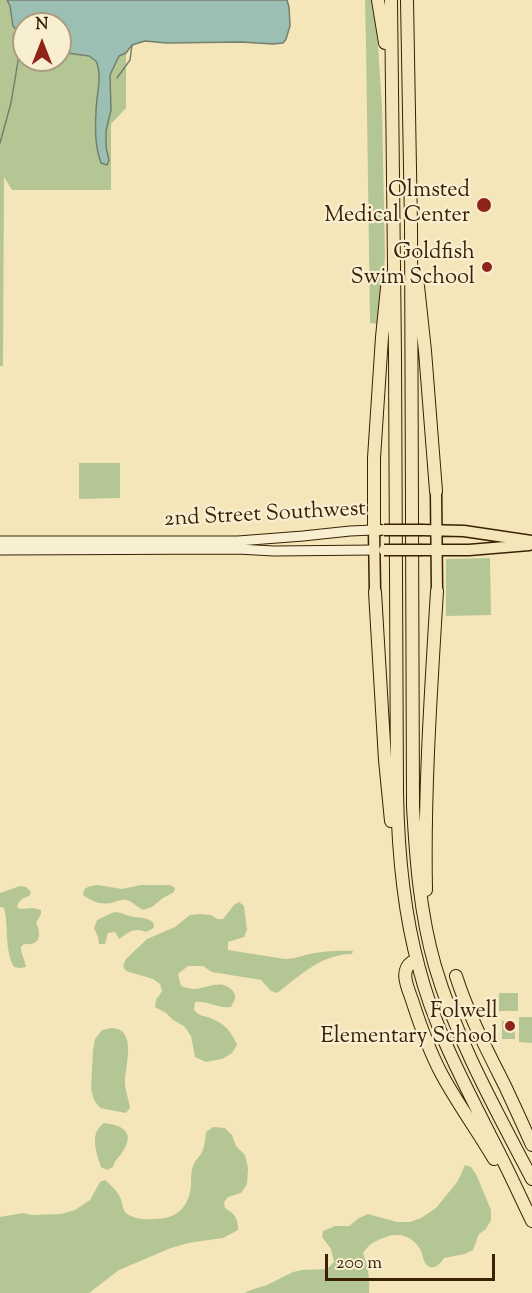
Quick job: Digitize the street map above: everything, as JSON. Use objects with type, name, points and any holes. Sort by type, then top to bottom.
[{"type":"highway","points":[[378,0],[393,100]]},
{"type":"highway","points":[[391,0],[397,792],[398,838],[404,898]]},
{"type":"highway","points":[[409,0],[413,806],[418,876],[436,968],[460,1034],[532,1179]]},
{"type":"highway","points":[[379,530],[374,458],[375,429],[394,223]]},
{"type":"highway","points":[[411,224],[425,351],[436,491]]},
{"type":"highway","points":[[428,936],[427,805],[437,591]]},
{"type":"highway","points":[[375,592],[391,826],[397,866],[419,968],[435,1018],[458,1071],[532,1222]]},
{"type":"highway","points":[[412,962],[405,969],[406,981],[434,1058],[451,1090],[532,1222]]},
{"type":"highway","points":[[456,975],[474,1024],[532,1145]]},
{"type":"main road","points":[[436,491],[437,591]]},
{"type":"main road","points":[[375,592],[379,530]]},
{"type":"main road","name":"2nd Street Southwest","points":[[0,540],[244,541],[350,531],[436,530],[477,533],[532,543]]},
{"type":"main road","name":"2nd Street Southwest","points":[[0,550],[469,550],[532,543]]},
{"type":"green space","points":[[0,0],[35,0],[57,12],[12,12],[12,72],[72,72],[72,20],[126,49],[126,108],[111,124],[111,190],[12,190],[4,177],[3,366],[0,366]]},
{"type":"green space","points":[[365,0],[375,0],[382,107],[385,257],[379,324],[370,323]]},
{"type":"green space","points":[[79,463],[120,463],[120,498],[79,499]]},
{"type":"green space","points":[[490,558],[491,615],[446,616],[446,559]]},
{"type":"green space","points":[[98,885],[122,889],[141,885],[170,885],[175,888],[174,892],[152,907],[143,910],[126,900],[103,903],[93,901],[83,895],[86,888]]},
{"type":"green space","points":[[20,886],[26,887],[31,892],[29,896],[20,901],[17,907],[41,910],[41,914],[36,923],[39,932],[38,939],[21,947],[26,967],[20,968],[14,967],[9,953],[4,908],[0,907],[0,893]]},
{"type":"green space","points":[[239,902],[244,906],[247,930],[244,937],[228,942],[228,950],[285,959],[325,951],[353,951],[352,954],[321,962],[277,993],[271,991],[261,980],[212,972],[203,966],[188,966],[178,974],[181,986],[195,989],[223,985],[235,994],[231,1007],[195,1002],[194,1010],[223,1025],[233,1036],[237,1045],[232,1053],[222,1059],[206,1062],[195,1057],[191,1036],[184,1026],[155,1007],[156,1000],[162,991],[160,984],[153,979],[126,971],[123,966],[126,959],[147,939],[175,927],[190,915],[211,915],[217,919],[223,919]]},
{"type":"green space","points":[[114,912],[148,919],[153,922],[154,928],[146,932],[132,931],[119,939],[115,932],[108,933],[105,944],[99,944],[94,928],[97,920]]},
{"type":"green space","points":[[499,993],[518,993],[518,1011],[499,1011]]},
{"type":"green space","points":[[519,1017],[532,1017],[532,1043],[519,1042]]},
{"type":"green space","points":[[502,1021],[515,1021],[515,1039],[502,1039]]},
{"type":"green space","points":[[111,1028],[119,1030],[127,1040],[125,1083],[130,1108],[126,1113],[100,1108],[94,1100],[91,1089],[95,1039],[102,1030]]},
{"type":"green space","points":[[104,1123],[121,1127],[128,1138],[127,1144],[113,1167],[107,1170],[101,1167],[95,1143],[96,1132]]},
{"type":"green space","points":[[213,1127],[225,1128],[232,1135],[236,1146],[245,1155],[248,1168],[247,1184],[241,1193],[228,1197],[224,1202],[225,1208],[235,1217],[238,1230],[223,1238],[171,1248],[119,1270],[89,1293],[0,1293],[0,1217],[23,1213],[61,1214],[75,1210],[90,1200],[100,1182],[105,1180],[118,1194],[127,1214],[144,1219],[170,1217],[176,1214],[188,1200],[194,1164],[205,1143],[206,1132]]},
{"type":"green space","points":[[465,1165],[471,1167],[476,1174],[491,1210],[491,1220],[486,1229],[479,1234],[473,1250],[444,1258],[438,1265],[431,1267],[425,1263],[415,1242],[396,1235],[382,1238],[363,1253],[368,1273],[369,1293],[245,1293],[293,1272],[327,1269],[334,1262],[331,1249],[322,1237],[323,1231],[335,1226],[349,1226],[368,1214],[397,1222],[410,1222],[421,1218],[436,1208],[458,1181]]},
{"type":"water","points":[[7,0],[287,0],[290,26],[283,43],[145,41],[132,45],[126,53],[119,56],[110,75],[111,110],[106,131],[109,160],[107,165],[101,163],[97,144],[98,67],[96,61],[89,56],[72,54],[72,12],[12,12],[12,19]]},
{"type":"waterway","points":[[117,78],[130,60],[132,45]]},
{"type":"waterway","points":[[0,143],[11,103],[16,72]]},
{"type":"place","name":"Olmsted Medical Center","points":[[484,205]]},
{"type":"place","name":"Goldfish Swim School","points":[[487,267]]},
{"type":"place","name":"Folwell Elementary School","points":[[510,1026]]}]
